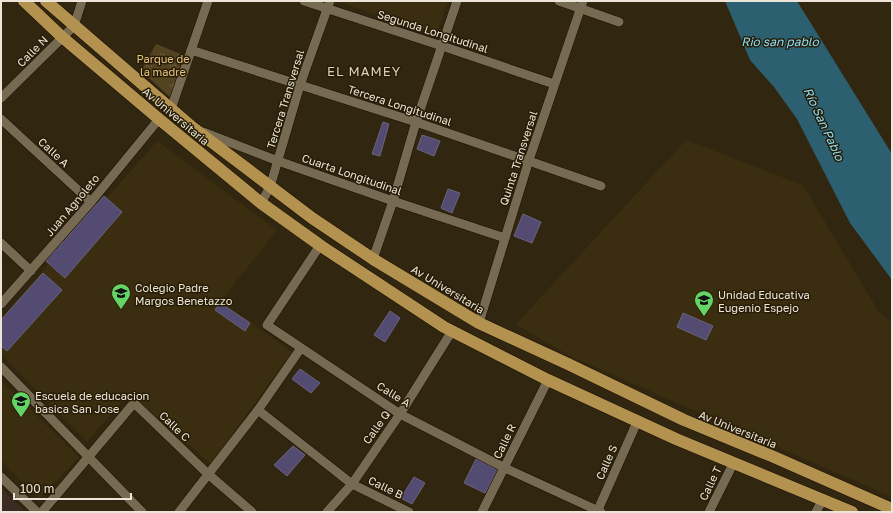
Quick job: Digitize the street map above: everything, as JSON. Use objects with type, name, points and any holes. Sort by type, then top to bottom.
[{"type":"highway","name":"Av Universitaria","points":[[24,1],[62,37],[261,203],[321,246],[452,331],[548,380],[637,422],[733,464],[852,512]]},
{"type":"highway","name":"Av Universitaria","points":[[46,1],[192,128],[312,218],[373,259],[479,323],[684,420],[774,457],[892,509]]},
{"type":"highway","points":[[676,439],[684,420]]},
{"type":"street","points":[[74,26],[82,1]]},
{"type":"street","points":[[171,109],[208,1]]},
{"type":"street","name":"Segunda Longitudinal","points":[[304,1],[329,5],[442,46],[554,84]]},
{"type":"street","points":[[373,259],[393,201],[416,122],[457,1]]},
{"type":"street","points":[[559,1],[582,5],[619,22]]},
{"type":"street","name":"Tercera Transversal","points":[[261,203],[270,186],[300,85],[329,5]]},
{"type":"street","name":"Quinta Transversal","points":[[479,323],[529,160],[582,5]]},
{"type":"street","name":"Calle N","points":[[1,98],[74,26]]},
{"type":"street","name":"Tercera Longitudinal","points":[[191,50],[416,122],[602,186]]},
{"type":"street","name":"Calle A","points":[[1,119],[91,202]]},
{"type":"street","name":"Juan Agnoleto","points":[[1,304],[91,202],[159,119]]},
{"type":"street","name":"Cuarta Longitudinal","points":[[192,128],[278,161],[505,238]]},
{"type":"street","points":[[1,243],[31,270]]},
{"type":"street","name":"Calle A","points":[[321,246],[267,325],[400,414],[505,468],[598,511]]},
{"type":"street","name":"Calle Q","points":[[327,512],[352,484],[400,414],[452,331]]},
{"type":"street","points":[[180,512],[258,410],[301,348]]},
{"type":"street","points":[[1,367],[142,512]]},
{"type":"street","name":"Calle R","points":[[482,512],[548,380]]},
{"type":"street","name":"Calle C","points":[[90,457],[134,403],[208,474],[252,512]]},
{"type":"street","name":"Calle B","points":[[258,410],[352,484],[409,512]]},
{"type":"street","name":"Calle S","points":[[598,511],[637,422]]},
{"type":"street","points":[[42,512],[90,457]]},
{"type":"street","name":"Calle T","points":[[709,512],[733,464]]},
{"type":"street","points":[[1,477],[37,512]]},
{"type":"street","points":[[816,512],[822,501]]},
{"type":"shaded area","points":[[448,1],[436,35],[339,2]]},
{"type":"shaded area","name":"Unidad Educativa Eugenio Espejo","points":[[686,140],[803,185],[879,312],[892,323],[892,497],[570,356],[516,324]]},
{"type":"shaded area","name":"Colegio Padre Margos Benetazzo","points":[[157,141],[277,230],[221,301],[292,352],[211,464],[129,393],[87,442],[1,354],[1,318]]},
{"type":"shaded area","name":"Escuela de educacion basica San Jose","points":[[1,380],[79,457],[39,499],[1,460]]},
{"type":"shaded area","points":[[1,487],[25,512],[1,512]]},
{"type":"green space","name":"Parque de la madre","points":[[156,44],[183,55],[171,98],[141,71]]},
{"type":"water","name":"Rio san pablo","points":[[725,1],[797,1],[892,154],[892,280],[850,223],[797,119],[774,87],[750,60]]},
{"type":"building","points":[[383,122],[389,124],[380,156],[372,154]]},
{"type":"building","points":[[422,135],[440,141],[434,156],[417,149]]},
{"type":"building","points":[[448,189],[460,193],[452,213],[441,208]]},
{"type":"building","points":[[104,196],[122,212],[65,278],[46,261]]},
{"type":"building","points":[[523,214],[541,222],[532,243],[514,236]]},
{"type":"building","points":[[43,273],[62,290],[7,351],[1,346],[1,320]]},
{"type":"building","points":[[220,303],[250,323],[245,331],[215,310]]},
{"type":"building","points":[[390,311],[400,318],[385,342],[374,335]]},
{"type":"building","points":[[683,313],[713,326],[706,340],[677,327]]},
{"type":"building","points":[[300,369],[320,383],[311,393],[292,379]]},
{"type":"building","points":[[293,446],[305,455],[287,476],[274,465]]},
{"type":"building","points":[[476,459],[498,470],[485,493],[464,483]]},
{"type":"building","points":[[414,477],[425,483],[412,504],[401,498]]},
{"type":"place","name":"Colegio Padre Margos Benetazzo","points":[[121,310]]},
{"type":"place","name":"Unidad Educativa Eugenio Espejo","points":[[704,317]]},
{"type":"place","name":"Escuela de educacion basica San Jose","points":[[21,418]]},
{"type":"district","name":"EL MAMEY","points":[[364,71]]},
{"type":"water label","name":"Río San Pablo","points":[[824,124]]}]
